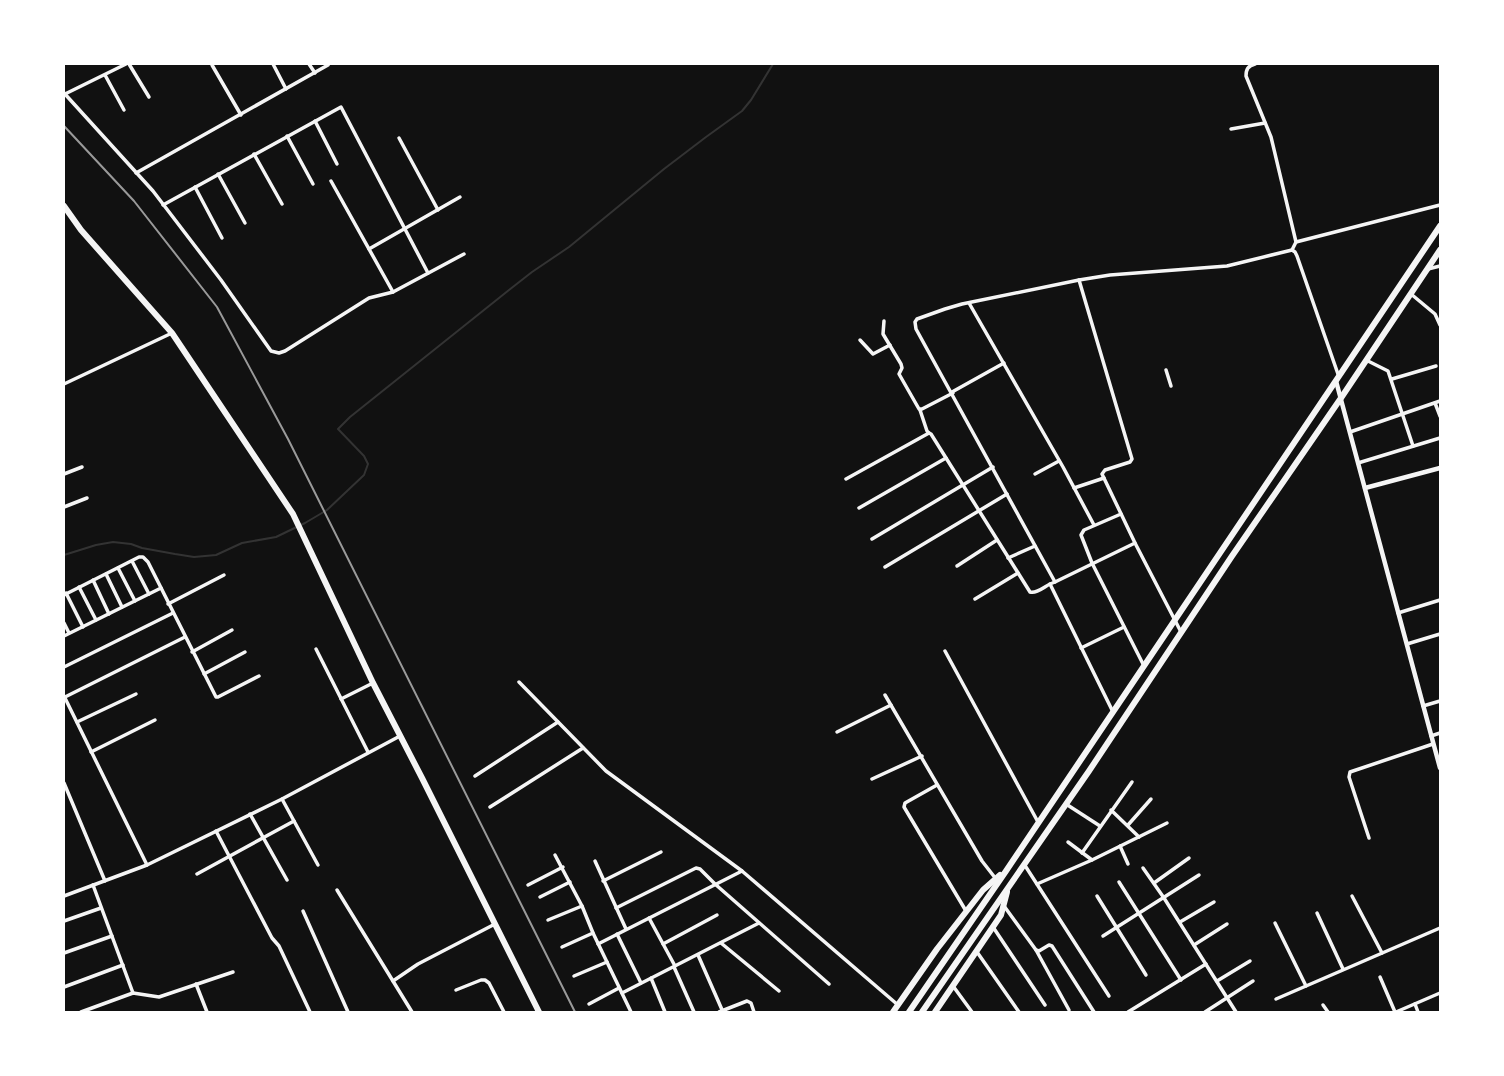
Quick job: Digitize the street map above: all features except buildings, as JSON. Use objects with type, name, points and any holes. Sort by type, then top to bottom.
[{"type":"highway","points":[[64,206],[81,230],[172,332],[293,514],[373,683],[539,1012]]},
{"type":"highway","points":[[909,1012],[997,880],[1008,868],[1440,226]]},
{"type":"highway","points":[[922,1012],[1066,804],[1440,250]]},
{"type":"highway","points":[[1008,868],[1019,872]]},
{"type":"highway","points":[[893,1012],[937,949],[966,911],[983,890],[997,880]]},
{"type":"highway","points":[[936,1012],[1001,915],[1008,887]]},
{"type":"street","points":[[126,64],[64,94],[163,205],[221,280],[271,351],[279,353],[285,351],[369,298],[393,292],[464,254]]},
{"type":"street","points":[[130,64],[148,97]]},
{"type":"street","points":[[273,64],[286,89]]},
{"type":"street","points":[[310,64],[315,73]]},
{"type":"street","points":[[1055,582],[952,392],[916,329],[915,322],[921,317],[945,309],[1079,280],[1140,272],[1199,270],[1227,266],[1292,250],[1296,242],[1271,137],[1246,76],[1246,71],[1248,68],[1255,64]]},
{"type":"street","points":[[212,65],[241,115]]},
{"type":"street","points":[[136,173],[328,65]]},
{"type":"street","points":[[105,75],[124,110]]},
{"type":"street","points":[[163,205],[341,106],[428,273]]},
{"type":"street","points":[[315,121],[337,164]]},
{"type":"street","points":[[1230,129],[1265,123]]},
{"type":"street","points":[[287,136],[313,184]]},
{"type":"street","points":[[399,138],[438,210]]},
{"type":"street","points":[[254,154],[282,204]]},
{"type":"street","points":[[218,174],[245,223]]},
{"type":"street","points":[[332,181],[393,292]]},
{"type":"street","points":[[195,187],[222,238]]},
{"type":"street","points":[[369,249],[460,197]]},
{"type":"street","points":[[1296,242],[1440,205]]},
{"type":"street","points":[[1292,250],[1297,256],[1337,379],[1433,744],[1438,755],[1440,768]]},
{"type":"street","points":[[1427,270],[1440,266]]},
{"type":"street","points":[[1079,280],[1132,459],[1130,462],[1103,471],[1102,474],[1135,543],[1181,632]]},
{"type":"street","points":[[1411,294],[1435,314],[1440,322]]},
{"type":"street","points":[[969,303],[1094,525]]},
{"type":"street","points":[[884,321],[884,334],[901,364],[902,368],[899,374],[920,410],[927,431],[931,434],[1030,592],[1033,593],[1135,543]]},
{"type":"street","points":[[64,384],[172,332]]},
{"type":"street","points":[[860,340],[873,354],[890,345]]},
{"type":"street","points":[[1366,360],[1388,371],[1414,446]]},
{"type":"street","points":[[920,410],[1004,363]]},
{"type":"street","points":[[1392,379],[1436,366]]},
{"type":"street","points":[[1166,370],[1171,386]]},
{"type":"street","points":[[1350,432],[1440,401]]},
{"type":"street","points":[[1435,403],[1440,416]]},
{"type":"street","points":[[846,479],[929,433]]},
{"type":"street","points":[[1358,463],[1440,438]]},
{"type":"street","points":[[859,508],[946,458]]},
{"type":"street","points":[[1035,474],[1059,461]]},
{"type":"street","points":[[64,474],[82,467]]},
{"type":"street","points":[[872,539],[993,467]]},
{"type":"street","points":[[1365,488],[1440,468]]},
{"type":"street","points":[[1074,488],[1104,478]]},
{"type":"street","points":[[885,567],[1007,494]]},
{"type":"street","points":[[64,507],[87,498]]},
{"type":"street","points":[[1121,514],[1084,530],[1081,535],[1092,563],[1144,666]]},
{"type":"street","points":[[957,566],[997,540]]},
{"type":"street","points":[[1008,558],[1035,546]]},
{"type":"street","points":[[83,627],[65,594],[139,557],[143,557],[146,559],[161,588],[214,695],[218,697],[259,676]]},
{"type":"street","points":[[132,561],[149,594]]},
{"type":"street","points":[[118,568],[135,601]]},
{"type":"street","points":[[975,599],[1018,573]]},
{"type":"street","points":[[106,574],[122,608]]},
{"type":"street","points":[[168,604],[224,575]]},
{"type":"street","points":[[93,580],[109,614]]},
{"type":"street","points":[[1050,584],[1113,712]]},
{"type":"street","points":[[79,587],[96,620]]},
{"type":"street","points":[[64,636],[161,588]]},
{"type":"street","points":[[1398,613],[1440,600]]},
{"type":"street","points":[[64,668],[173,613]]},
{"type":"street","points":[[64,622],[69,633]]},
{"type":"street","points":[[1081,648],[1124,627]]},
{"type":"street","points":[[192,652],[232,630]]},
{"type":"street","points":[[1407,644],[1440,634]]},
{"type":"street","points":[[147,865],[64,697],[185,637]]},
{"type":"street","points":[[316,649],[368,752]]},
{"type":"street","points":[[945,651],[1038,822]]},
{"type":"street","points":[[204,674],[245,652]]},
{"type":"street","points":[[519,682],[606,771],[742,871],[898,1005]]},
{"type":"street","points":[[341,699],[373,683]]},
{"type":"street","points":[[77,722],[136,694]]},
{"type":"street","points":[[885,695],[982,861],[997,880]]},
{"type":"street","points":[[1423,706],[1440,701]]},
{"type":"street","points":[[837,732],[891,705]]},
{"type":"street","points":[[91,752],[155,720]]},
{"type":"street","points":[[475,776],[558,722]]},
{"type":"street","points":[[1431,736],[1440,733]]},
{"type":"street","points":[[64,896],[147,865],[282,799],[400,736]]},
{"type":"street","points":[[1369,838],[1349,777],[1350,772],[1433,744]]},
{"type":"street","points":[[490,807],[583,748]]},
{"type":"street","points":[[872,779],[922,756]]},
{"type":"street","points":[[1082,853],[1132,782]]},
{"type":"street","points":[[64,783],[105,881]]},
{"type":"street","points":[[937,785],[905,803],[904,807],[966,911]]},
{"type":"street","points":[[282,799],[318,865]]},
{"type":"street","points":[[1128,825],[1151,799]]},
{"type":"street","points":[[1066,804],[1100,826]]},
{"type":"street","points":[[1112,810],[1139,837]]},
{"type":"street","points":[[250,814],[287,880]]},
{"type":"street","points":[[197,874],[294,821]]},
{"type":"street","points":[[1037,884],[1092,860],[1167,823]]},
{"type":"street","points":[[216,831],[272,938],[279,946],[310,1012]]},
{"type":"street","points":[[1068,842],[1092,860]]},
{"type":"street","points":[[1120,846],[1128,864]]},
{"type":"street","points":[[603,881],[661,852]]},
{"type":"street","points":[[555,855],[563,867],[582,906],[598,944],[631,1012]]},
{"type":"street","points":[[1154,883],[1189,858]]},
{"type":"street","points":[[595,861],[626,929]]},
{"type":"street","points":[[1024,864],[1109,996]]},
{"type":"street","points":[[528,885],[563,867]]},
{"type":"street","points":[[616,908],[696,868],[703,871],[715,884],[829,984]]},
{"type":"street","points":[[1143,868],[1180,922],[1236,1012]]},
{"type":"street","points":[[598,944],[742,871]]},
{"type":"street","points":[[1103,936],[1200,875]]},
{"type":"street","points":[[540,897],[570,882]]},
{"type":"street","points":[[1119,882],[1181,980]]},
{"type":"street","points":[[93,885],[133,993]]},
{"type":"street","points":[[337,890],[393,981],[410,1012]]},
{"type":"street","points":[[1097,896],[1146,975]]},
{"type":"street","points":[[1352,896],[1382,953]]},
{"type":"street","points":[[1180,922],[1214,902]]},
{"type":"street","points":[[548,920],[582,906]]},
{"type":"street","points":[[1003,906],[1036,950],[1069,1010]]},
{"type":"street","points":[[64,921],[101,908]]},
{"type":"street","points":[[303,911],[348,1012]]},
{"type":"street","points":[[1317,913],[1343,969]]},
{"type":"street","points":[[663,944],[717,915]]},
{"type":"street","points":[[649,918],[674,966],[694,1012]]},
{"type":"street","points":[[1275,922],[1306,986]]},
{"type":"street","points":[[622,993],[759,923]]},
{"type":"street","points":[[393,981],[418,964],[495,924]]},
{"type":"street","points":[[1194,945],[1227,924]]},
{"type":"street","points":[[992,927],[1045,1005]]},
{"type":"street","points":[[1276,999],[1440,928]]},
{"type":"street","points":[[562,947],[593,932]]},
{"type":"street","points":[[617,934],[641,983]]},
{"type":"street","points":[[64,953],[112,936]]},
{"type":"street","points":[[720,943],[780,991]]},
{"type":"street","points":[[1036,950],[1039,951],[1049,945],[1052,946],[1094,1012]]},
{"type":"street","points":[[977,952],[1019,1012]]},
{"type":"street","points":[[698,954],[722,1011],[747,1001],[751,1003],[754,1012]]},
{"type":"street","points":[[1217,981],[1250,961]]},
{"type":"street","points":[[574,976],[607,962]]},
{"type":"street","points":[[1128,1012],[1206,964]]},
{"type":"street","points":[[64,987],[123,966]]},
{"type":"street","points":[[81,1012],[133,993],[158,997],[233,972]]},
{"type":"street","points":[[1380,977],[1395,1012],[1440,993]]},
{"type":"street","points":[[651,978],[665,1012]]},
{"type":"street","points":[[456,990],[481,980],[485,980],[489,983],[504,1012]]},
{"type":"street","points":[[1205,1012],[1252,981]]},
{"type":"street","points":[[196,984],[207,1012]]},
{"type":"street","points":[[953,986],[972,1012]]},
{"type":"street","points":[[589,1004],[619,988]]},
{"type":"street","points":[[1414,1004],[1418,1012]]},
{"type":"street","points":[[1323,1005],[1328,1012]]},
{"type":"waterway","points":[[64,555],[96,545],[113,542],[131,544],[142,548],[194,557],[216,555],[242,543],[276,537],[327,510],[364,475],[368,464],[364,456],[338,429],[350,417],[509,290],[532,272],[569,247],[664,169],[742,111],[751,100],[773,64]]},
{"type":"railway","points":[[64,126],[134,201],[217,307],[288,439],[575,1012]]}]
